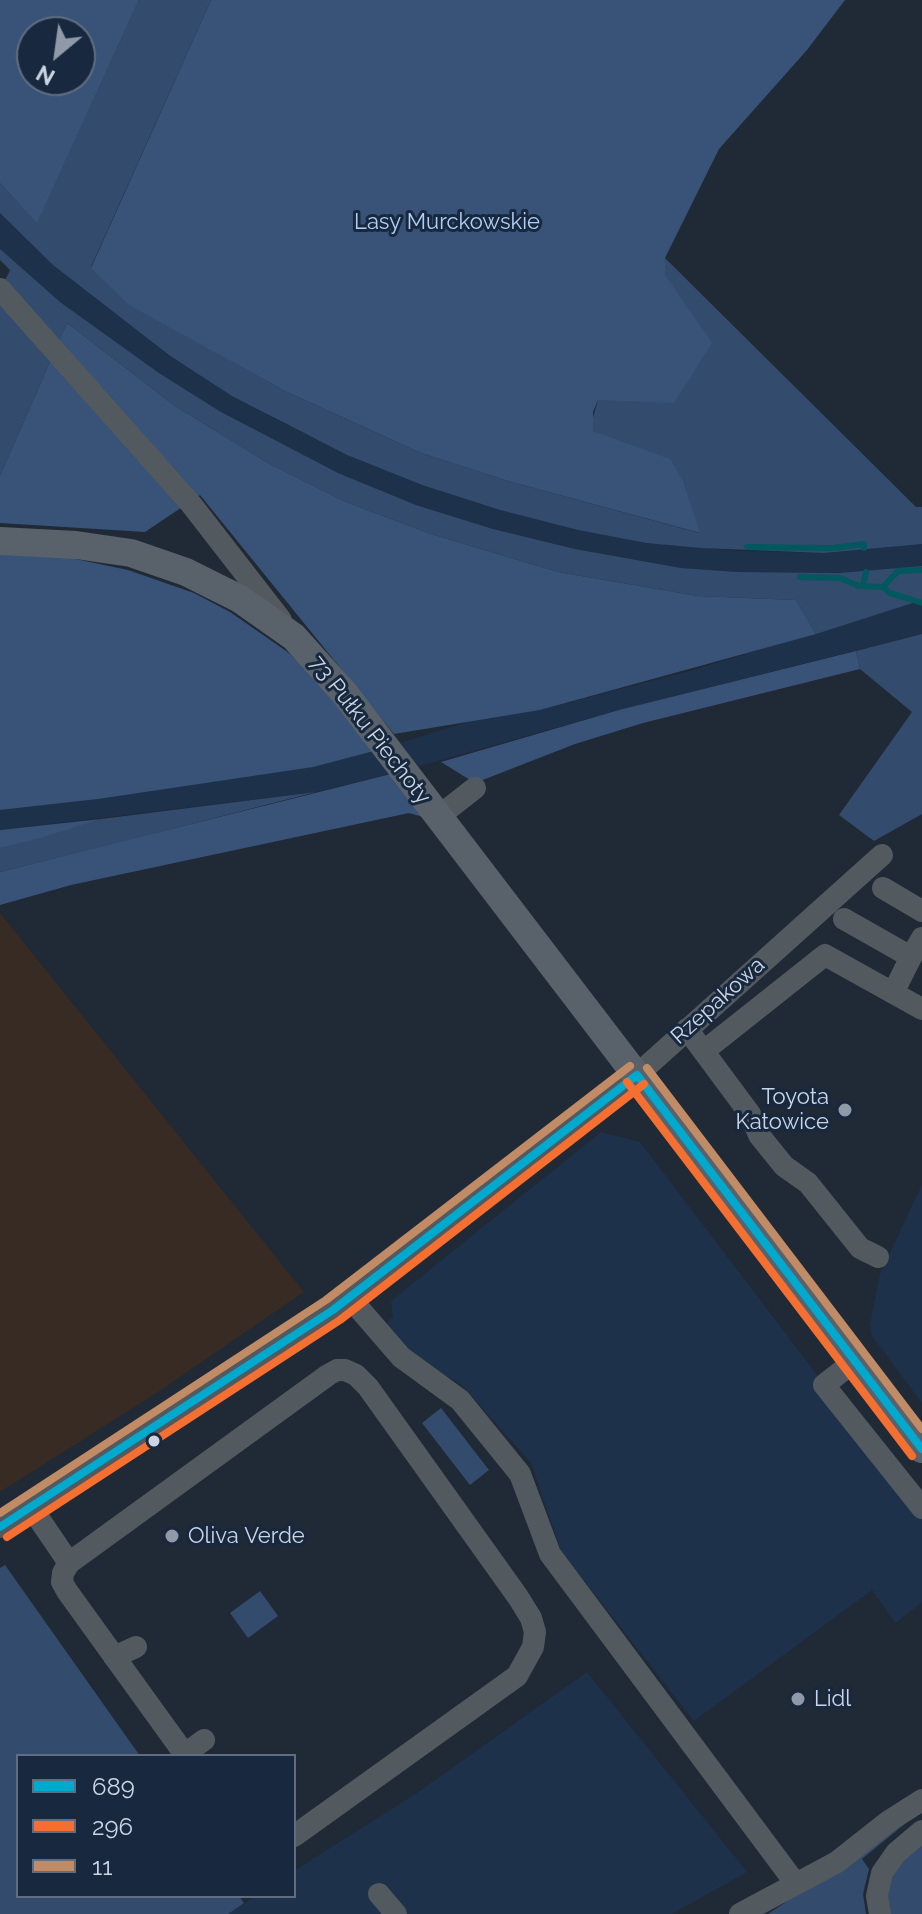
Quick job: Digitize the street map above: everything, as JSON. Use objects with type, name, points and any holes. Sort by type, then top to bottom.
[{"type":"main road","name":"73 Pułku Piechoty","points":[[0,541],[76,545],[131,553],[186,572],[240,599],[294,637],[345,694],[922,1449]]},
{"type":"street","points":[[0,289],[191,504],[294,637]]},
{"type":"street","points":[[438,817],[475,788]]},
{"type":"street","name":"Rzepakowa","points":[[0,1527],[350,1298],[637,1075],[882,855]]},
{"type":"street","points":[[883,888],[922,911]]},
{"type":"street","points":[[844,919],[916,947],[893,993]]},
{"type":"street","points":[[704,1051],[825,955],[922,1009]]},
{"type":"street","points":[[687,1029],[750,1114],[759,1135],[784,1166],[808,1183],[860,1248],[878,1257]]},
{"type":"street","points":[[350,1298],[401,1357],[460,1400],[520,1474],[550,1554],[796,1884]]},
{"type":"street","points":[[856,1360],[824,1385],[922,1508]]},
{"type":"street","points":[[185,1754],[62,1582],[63,1573],[69,1563],[328,1375],[345,1370],[356,1375],[368,1387],[518,1597],[531,1618],[535,1632],[533,1647],[517,1676],[296,1835]]},
{"type":"street","points":[[31,1507],[69,1563]]},
{"type":"street","points":[[114,1657],[136,1647]]},
{"type":"street","points":[[187,1754],[204,1740]]},
{"type":"street","points":[[742,1913],[837,1862],[889,1821],[922,1800]]},
{"type":"street","points":[[880,1914],[877,1896],[882,1873],[896,1853],[922,1831]]},
{"type":"street","points":[[379,1894],[396,1914]]},
{"type":"shaded area","points":[[139,0],[211,0],[91,267],[217,353],[287,392],[421,453],[508,481],[699,533],[684,483],[618,442],[593,431],[592,421],[598,400],[665,275],[665,258],[916,507],[922,507],[922,544],[824,553],[701,548],[646,543],[578,530],[500,510],[422,485],[347,455],[232,396],[169,355],[53,265],[0,213],[0,183],[37,222]]},
{"type":"shaded area","points":[[0,213],[53,265],[169,355],[275,419],[347,455],[422,485],[500,510],[646,543],[741,551],[824,553],[922,544],[922,566],[839,573],[681,568],[575,549],[493,529],[416,505],[280,445],[159,373],[60,302],[11,261],[0,249]]},
{"type":"shaded area","points":[[0,249],[60,302],[159,373],[221,412],[338,473],[416,505],[493,529],[575,549],[681,568],[839,573],[922,566],[922,600],[816,634],[796,600],[698,596],[558,572],[431,534],[346,502],[268,463],[175,406],[67,323],[0,476],[0,291],[10,270],[0,260]]},
{"type":"shaded area","points":[[922,600],[922,634],[619,710],[391,774],[316,792],[0,830],[0,810],[98,799],[374,751],[474,720],[540,710],[690,671]]},
{"type":"shaded area","points":[[922,634],[922,814],[874,841],[839,815],[912,712],[860,669],[856,651]]},
{"type":"shaded area","points":[[316,792],[0,872],[0,848],[101,819]]},
{"type":"shaded area","points":[[0,913],[304,1292],[155,1394],[0,1492]]},
{"type":"shaded area","points":[[601,1132],[640,1142],[922,1513],[922,1602],[895,1623],[872,1590],[694,1721],[561,1551],[531,1463],[462,1385],[401,1349],[384,1326],[393,1317],[391,1301]]},
{"type":"shaded area","points":[[922,1184],[922,1403],[872,1336],[870,1324],[880,1274]]},
{"type":"shaded area","points":[[441,1408],[489,1470],[470,1485],[422,1423]]},
{"type":"shaded area","points":[[5,1565],[139,1754],[16,1754],[16,1898],[240,1898],[244,1903],[228,1914],[0,1914],[0,1568]]},
{"type":"shaded area","points":[[260,1591],[278,1616],[248,1638],[230,1613]]},
{"type":"shaded area","points":[[587,1672],[747,1872],[672,1914],[228,1914],[252,1898],[296,1898],[296,1870],[417,1793]]},
{"type":"shaded area","points":[[912,1818],[862,1859],[869,1869],[863,1894],[866,1914],[768,1914]]},
{"type":"shaded area","points":[[922,1843],[922,1914],[890,1914],[886,1904],[891,1879],[907,1854]]},
{"type":"green space","points":[[0,0],[139,0],[96,94],[96,16],[16,16],[16,96],[95,96],[37,223],[0,183]]},
{"type":"green space","name":"Lasy Murckowskie","points":[[211,0],[845,0],[807,50],[719,149],[665,258],[665,275],[712,343],[674,403],[598,400],[593,412],[593,431],[670,459],[684,483],[700,533],[508,481],[421,453],[287,392],[129,305],[91,268]]},
{"type":"green space","points":[[67,323],[175,406],[268,463],[346,502],[431,534],[558,572],[698,596],[796,600],[816,634],[540,710],[394,734],[200,495],[145,532],[0,523],[0,476]]},
{"type":"green space","points":[[0,552],[66,557],[128,570],[194,593],[230,612],[289,653],[314,677],[374,751],[313,767],[98,799],[0,810]]},
{"type":"green space","points":[[856,651],[860,669],[643,723],[575,744],[475,783],[441,762],[619,710]]},
{"type":"green space","points":[[391,774],[423,817],[409,813],[71,885],[0,905],[0,872]]},
{"type":"green space","points":[[101,819],[40,838],[0,848],[0,830]]},
{"type":"waterway","points":[[747,547],[833,548],[864,544],[864,548]]},
{"type":"waterway","points":[[883,587],[898,571],[922,570]]},
{"type":"waterway","points":[[863,585],[866,572]]},
{"type":"waterway","points":[[800,577],[840,578],[859,586],[883,587],[890,593],[922,603]]},
{"type":"transit line","name":"11","points":[[0,1513],[326,1300],[630,1066]]},
{"type":"transit line","name":"11","points":[[647,1068],[922,1429]]},
{"type":"transit line","name":"689","points":[[637,1075],[922,1449]]},
{"type":"transit line","name":"689","points":[[0,1527],[333,1310],[637,1075]]},
{"type":"transit line","name":"296","points":[[627,1082],[912,1456]]},
{"type":"transit line","name":"296","points":[[7,1537],[340,1320],[644,1084]]},
{"type":"place","name":"Toyota Katowice","points":[[845,1110]]},
{"type":"place","name":"Oliva Verde","points":[[172,1536]]},
{"type":"place","name":"Lidl","points":[[798,1699]]}]
